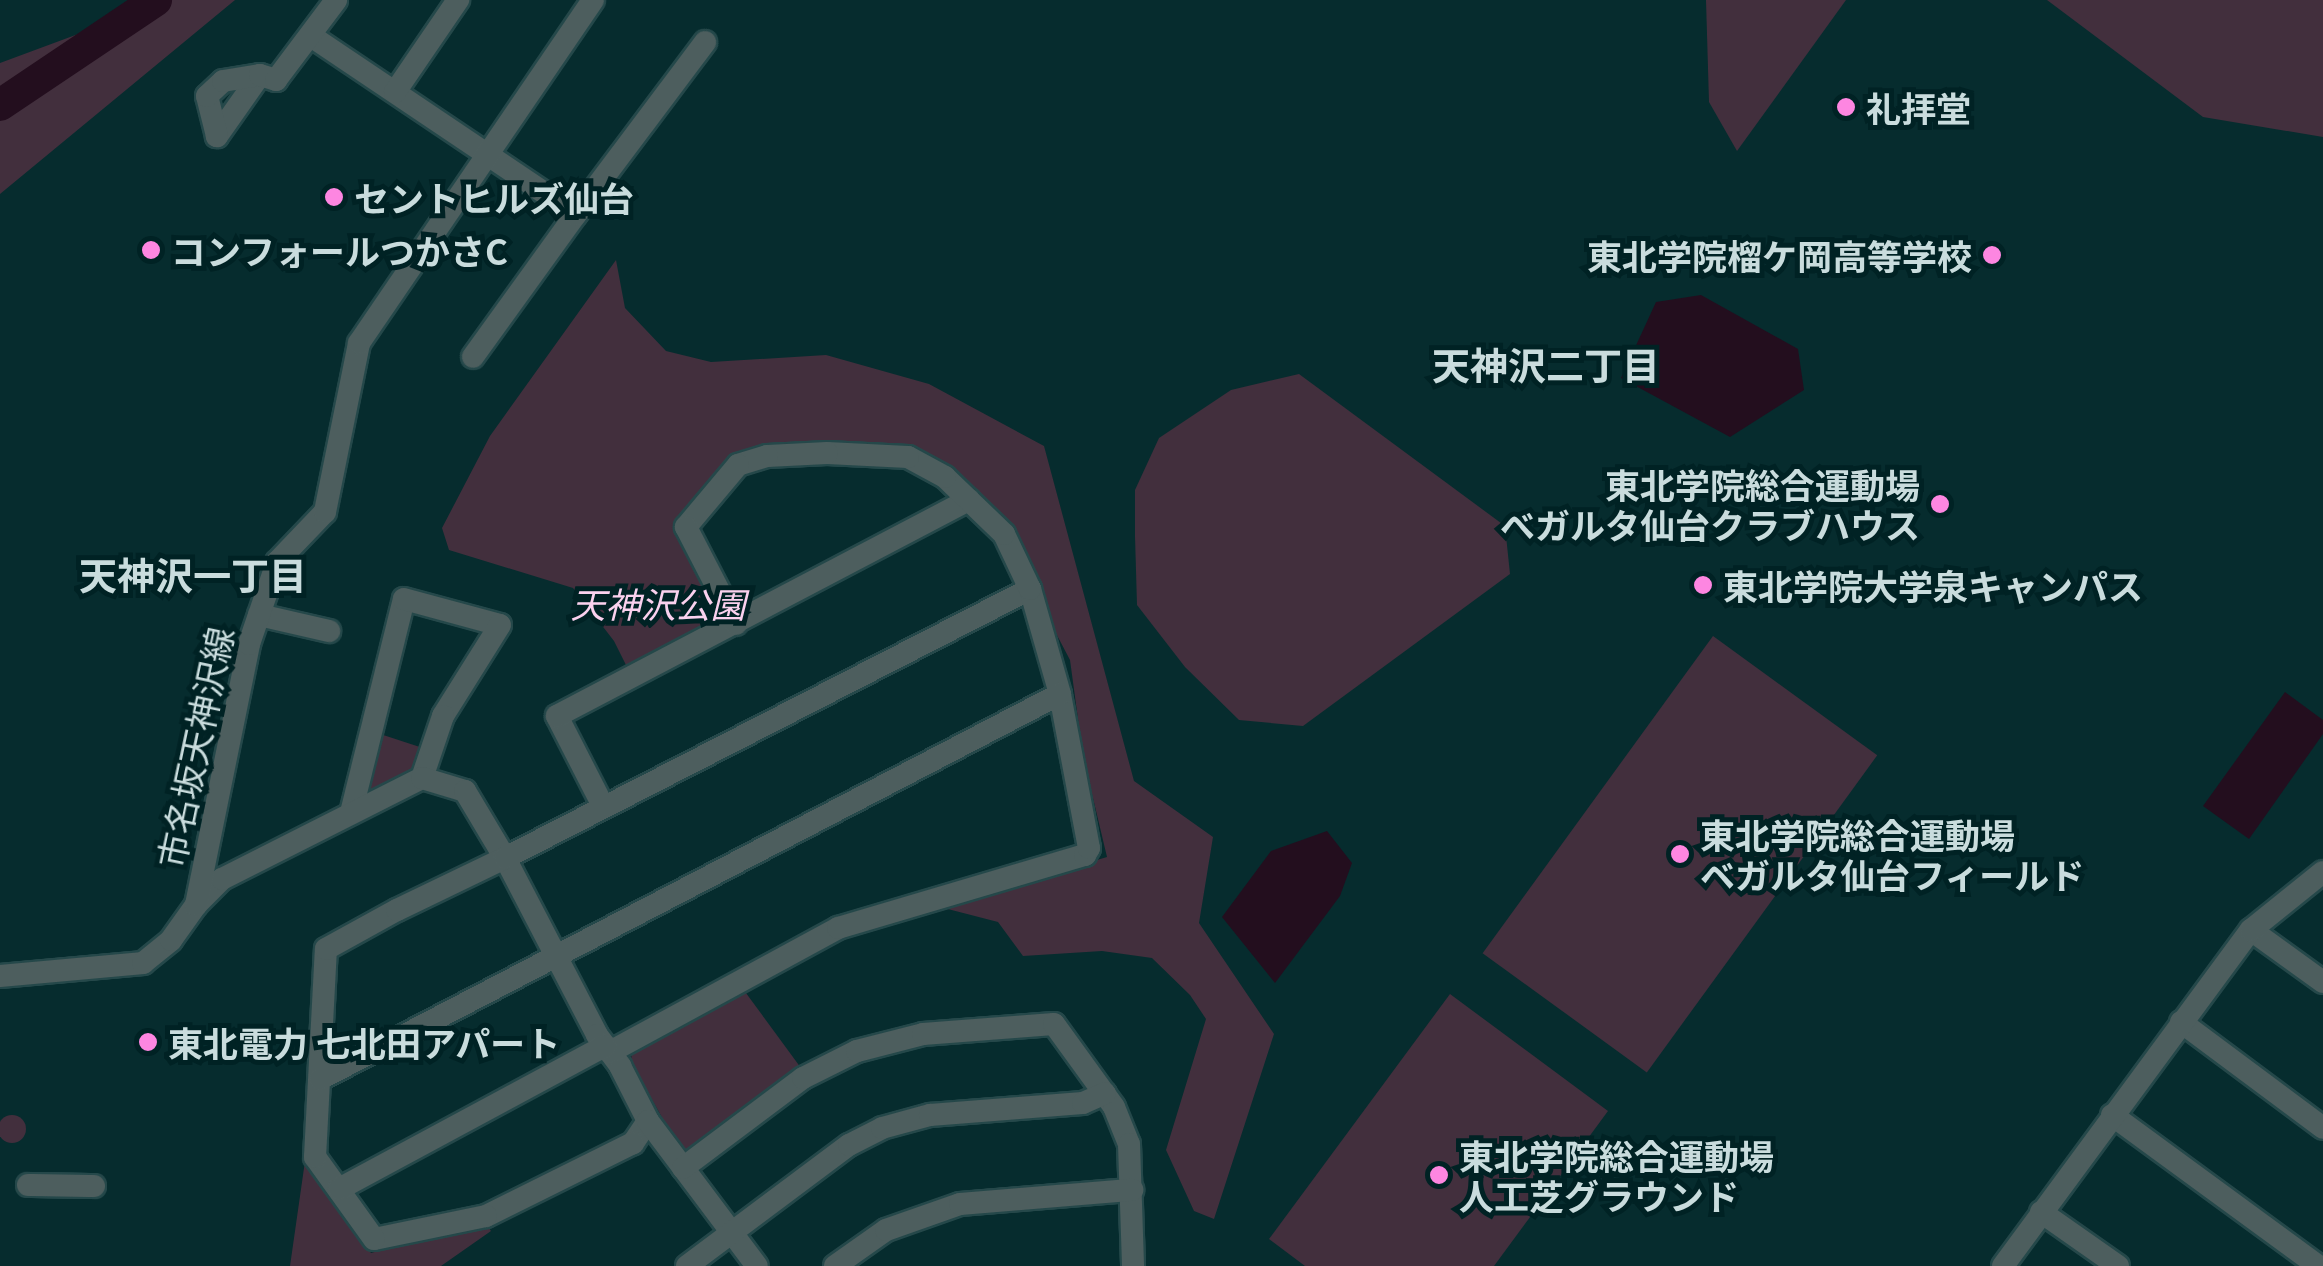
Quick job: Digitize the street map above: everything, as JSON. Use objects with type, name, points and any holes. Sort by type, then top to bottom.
[{"type":"street","points":[[260,76],[276,80],[336,0]]},
{"type":"street","points":[[394,92],[458,0]]},
{"type":"street","name":"市名坂天神沢線","points":[[0,976],[143,963],[171,940],[196,905],[258,615],[276,562],[325,512],[359,343],[593,0]]},
{"type":"street","points":[[312,36],[576,214]]},
{"type":"street","points":[[473,358],[704,42]]},
{"type":"street","points":[[338,1189],[838,928],[1085,855],[1089,848],[1060,694],[1030,589],[1004,534],[969,500],[908,457],[767,456],[738,466],[686,527],[736,624]]},
{"type":"street","points":[[604,806],[558,716],[969,500]]},
{"type":"street","points":[[648,1121],[633,1143],[460,1224],[379,1241],[314,1152],[326,949],[1030,589]]},
{"type":"street","points":[[351,812],[404,599],[500,626],[443,716],[422,778]]},
{"type":"street","points":[[258,615],[329,632]]},
{"type":"street","points":[[320,1079],[559,960],[645,906],[1060,694]]},
{"type":"street","points":[[196,905],[222,879],[422,778],[465,791],[648,1121],[757,1266]]},
{"type":"street","points":[[2003,1266],[2251,930],[2323,872]]},
{"type":"street","points":[[2251,930],[2323,982]]},
{"type":"street","points":[[2181,1022],[2323,1128]]},
{"type":"street","points":[[683,1168],[820,1068],[878,1044],[922,1034],[1054,1024],[1105,1093],[1129,1144],[1133,1266]]},
{"type":"street","points":[[687,1266],[849,1144],[882,1128],[930,1115],[1083,1104],[1105,1093]]},
{"type":"street","points":[[2112,1116],[2318,1266]]},
{"type":"street","points":[[28,1185],[94,1186]]},
{"type":"street","points":[[835,1266],[886,1230],[949,1207],[1132,1190]]},
{"type":"street","points":[[2042,1212],[2118,1266]]},
{"type":"green space","points":[[150,0],[235,0],[0,194],[0,63],[124,17]]},
{"type":"green space","points":[[1706,0],[1846,0],[1737,151],[1709,102]]},
{"type":"green space","points":[[2047,0],[2323,0],[2323,137],[2203,117]]},
{"type":"green space","name":"天神沢公園","points":[[616,260],[625,308],[666,351],[711,362],[826,355],[929,384],[1044,446],[1134,781],[1213,837],[1199,923],[1274,1034],[1214,1219],[1194,1211],[1166,1150],[1206,1019],[1190,995],[1152,958],[1102,951],[1023,956],[998,922],[940,907],[1107,857],[1083,756],[1070,660],[1004,534],[908,457],[738,465],[686,527],[736,624],[632,677],[614,641],[573,588],[449,550],[442,528],[490,436]]},
{"type":"green space","points":[[1299,374],[1505,526],[1510,574],[1303,726],[1239,720],[1185,667],[1137,605],[1135,536],[1135,490],[1159,438],[1231,390]]},
{"type":"green space","name":"東北学院総合運動場 ベガルタ仙台フィールド","points":[[1713,636],[1877,755],[1647,1072],[1483,953]]},
{"type":"green space","points":[[371,731],[429,750],[422,778],[351,813]]},
{"type":"green space","points":[[743,989],[801,1068],[692,1151],[679,1148],[631,1062],[632,1049]]},
{"type":"green space","name":"東北学院総合運動場 人工芝グラウンド","points":[[1450,994],[1608,1111],[1494,1266],[1305,1266],[1269,1239]]},
{"type":"green space","points":[[12,1115],[22,1119],[26,1129],[22,1139],[12,1143],[2,1139],[-2,1129],[2,1119]]},
{"type":"green space","points":[[305,1161],[371,1253],[484,1221],[491,1231],[441,1266],[290,1266]]},
{"type":"shaded area","points":[[1701,295],[1798,349],[1804,390],[1730,437],[1621,378],[1656,302]]},
{"type":"shaded area","points":[[2285,692],[2323,720],[2323,734],[2249,839],[2203,806]]},
{"type":"shaded area","points":[[1327,831],[1352,863],[1340,896],[1275,983],[1222,917],[1271,851]]},
{"type":"waterway","points":[[0,105],[156,0]]},
{"type":"place","name":"礼拝堂","points":[[1846,107]]},
{"type":"place","name":"セントヒルズ仙台","points":[[334,197]]},
{"type":"place","name":"コンフォールつかさC","points":[[151,250]]},
{"type":"place","name":"東北学院榴ケ岡高等学校","points":[[1992,255]]},
{"type":"place","name":"東北学院総合運動場 べガルタ仙台クラブハウス","points":[[1940,504]]},
{"type":"place","name":"東北学院大学泉キャンパス","points":[[1703,585]]},
{"type":"place","name":"東北学院総合運動場 ベガルタ仙台フィールド","points":[[1680,854]]},
{"type":"place","name":"東北電力 七北田アパート","points":[[148,1042]]},
{"type":"place","name":"東北学院総合運動場 人工芝グラウンド","points":[[1439,1175]]},
{"type":"district","name":"天神沢二丁目","points":[[1546,364]]},
{"type":"district","name":"天神沢一丁目","points":[[193,574]]}]
